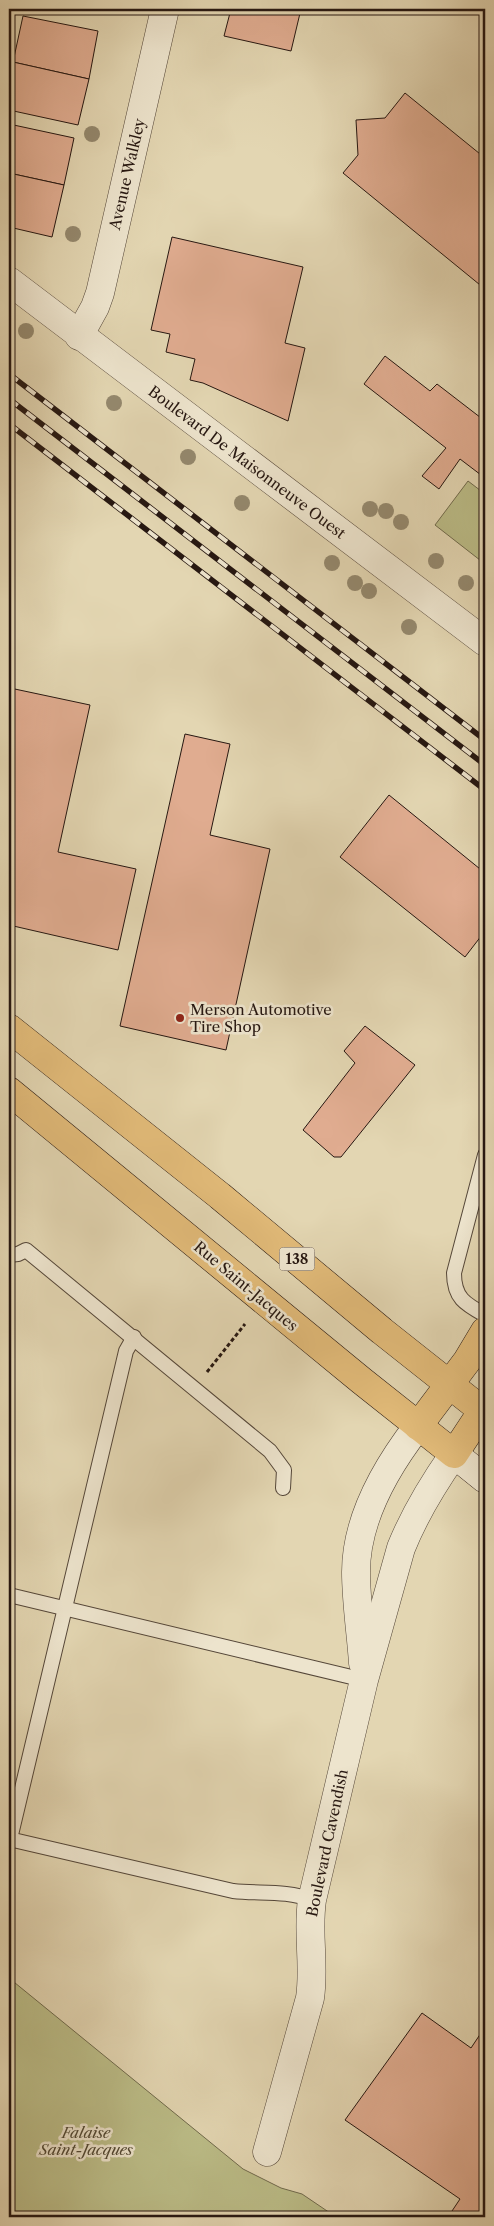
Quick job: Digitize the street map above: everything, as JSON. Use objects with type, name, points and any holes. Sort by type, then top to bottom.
[{"type":"main road","name":"138","points":[[9,1028],[220,1196],[449,1384]]},
{"type":"main road","name":"Rue Saint-Jacques","points":[[9,1091],[454,1454]]},
{"type":"main road","name":"Boulevard Cavendish","points":[[418,1426],[485,1331]]},
{"type":"main road","points":[[449,1384],[484,1410]]},
{"type":"main road","name":"Boulevard Cavendish","points":[[454,1454],[484,1410]]},
{"type":"street","name":"Avenue Walkley","points":[[78,336],[89,319],[100,293],[165,9]]},
{"type":"street","name":"Boulevard De Maisonneuve Ouest","points":[[9,281],[78,336],[485,642]]},
{"type":"street","name":"Boulevard Cavendish","points":[[364,1680],[356,1570],[361,1538],[371,1505],[383,1478],[398,1453],[418,1426]]},
{"type":"street","name":"Boulevard Cavendish","points":[[267,2152],[310,1998],[313,1978],[310,1926],[312,1900],[364,1680],[401,1548],[409,1528],[432,1486],[454,1454]]},
{"type":"street","name":"Rue Saint-Jacques","points":[[454,1454],[485,1479]]},
{"type":"lane","points":[[485,1155],[454,1273],[455,1287],[460,1298],[485,1315]]},
{"type":"lane","points":[[9,1254],[18,1254],[26,1250],[134,1337],[270,1451],[284,1470],[283,1488]]},
{"type":"lane","points":[[134,1337],[126,1350],[10,1839],[233,1891],[264,1894],[290,1893],[312,1900]]},
{"type":"lane","points":[[9,1595],[364,1680]]},
{"type":"path","points":[[220,1356],[251,1317]]},
{"type":"green space","points":[[468,481],[485,494],[485,564],[435,525]]},
{"type":"green space","name":"Falaise Saint-Jacques","points":[[9,1978],[243,2169],[281,2188],[302,2194],[336,2217],[9,2217]]},
{"type":"building","points":[[231,9],[301,9],[291,51],[224,36]]},
{"type":"building","points":[[23,16],[98,31],[89,79],[13,62]]},
{"type":"building","points":[[13,62],[89,79],[78,125],[9,110],[9,83]]},
{"type":"building","points":[[405,93],[485,158],[485,289],[343,173],[358,155],[356,120],[385,118]]},
{"type":"building","points":[[9,124],[74,138],[64,185],[9,173]]},
{"type":"building","points":[[9,173],[64,185],[52,237],[9,227]]},
{"type":"building","points":[[172,237],[303,267],[285,343],[305,348],[288,421],[203,383],[190,380],[195,359],[166,352],[170,334],[151,330]]},
{"type":"building","points":[[385,356],[430,391],[437,384],[485,421],[485,478],[460,459],[439,489],[422,476],[446,448],[364,384]]},
{"type":"building","points":[[10,688],[90,705],[58,852],[136,869],[118,950],[9,925]]},
{"type":"building","points":[[185,734],[230,744],[210,835],[270,849],[226,1050],[120,1026]]},
{"type":"building","points":[[389,795],[485,873],[485,931],[465,957],[340,857]]},
{"type":"building","points":[[365,1026],[415,1065],[341,1157],[334,1157],[303,1130],[355,1063],[344,1051]]},
{"type":"building","points":[[422,2013],[471,2048],[485,2027],[485,2217],[448,2217],[460,2199],[345,2120]]},
{"type":"railway","points":[[9,374],[485,740]]},
{"type":"railway","points":[[9,399],[485,765]]},
{"type":"railway","points":[[9,424],[485,790]]},
{"type":"place","name":"Merson Automotive Tire Shop","points":[[180,1018]]}]
